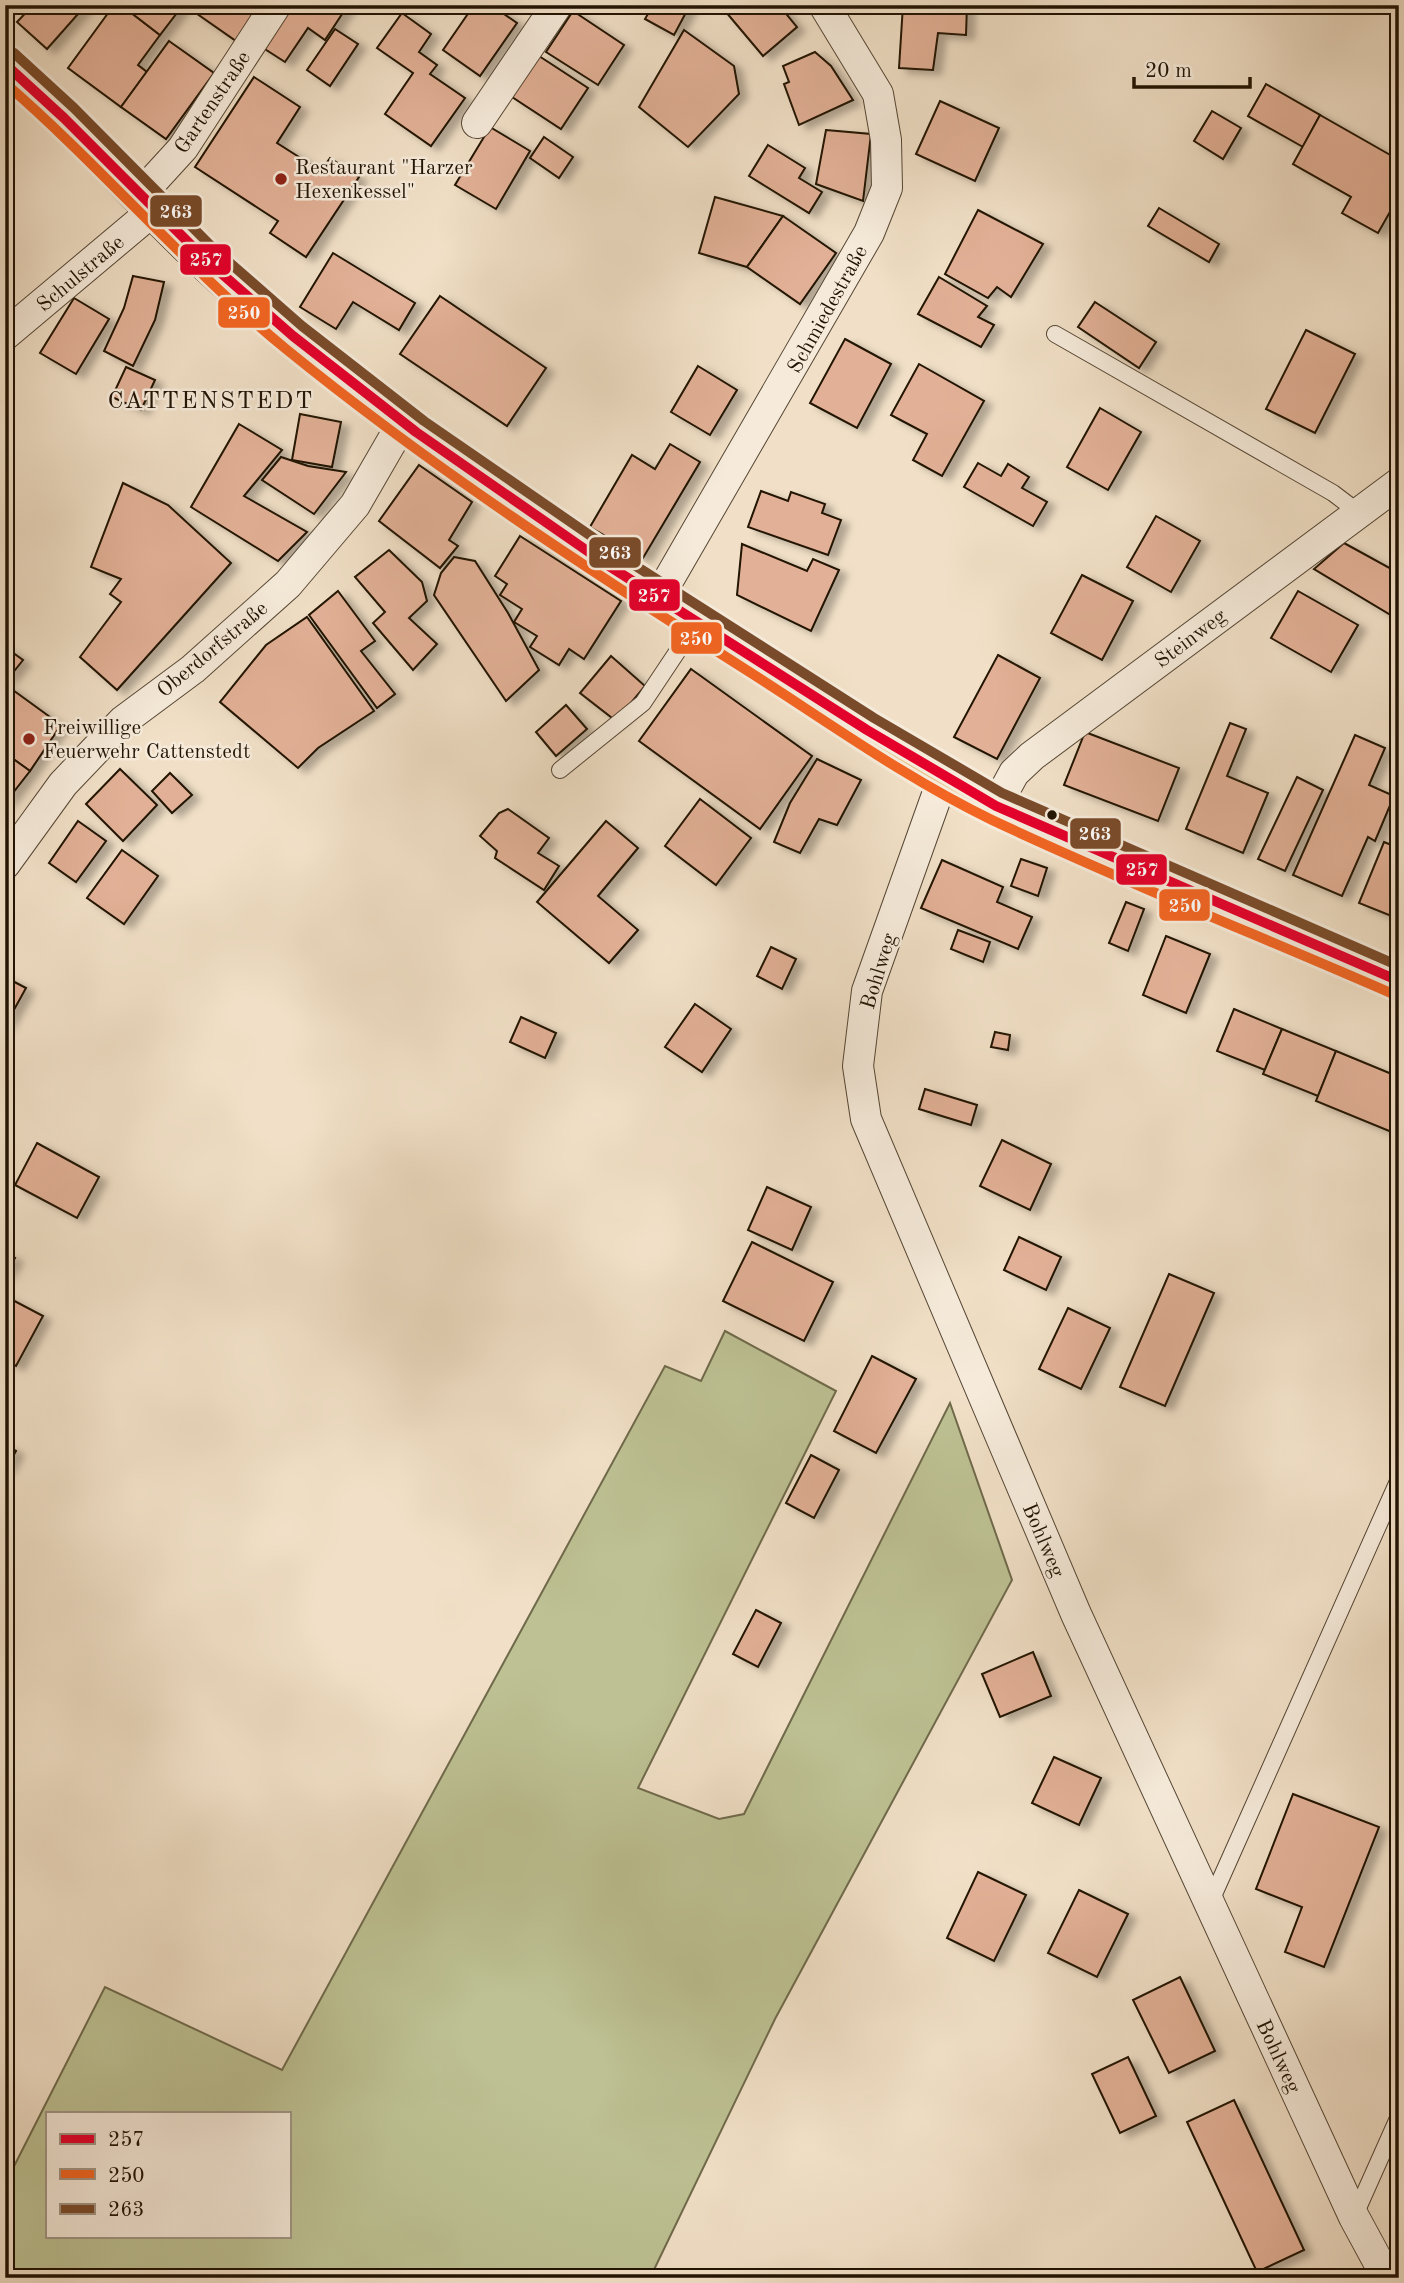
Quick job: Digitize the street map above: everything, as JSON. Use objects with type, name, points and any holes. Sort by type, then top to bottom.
[{"type":"main road","points":[[5,64],[232,284],[327,364],[403,422],[658,598],[943,778],[996,807],[1399,981]]},
{"type":"street","name":"Gartenstraße","points":[[148,202],[275,5]]},
{"type":"street","points":[[477,123],[556,5]]},
{"type":"street","name":"Schmiedestraße","points":[[658,598],[863,245],[887,188],[886,139],[878,94],[824,5]]},
{"type":"street","name":"Schulstraße","points":[[5,335],[148,202]]},
{"type":"street","name":"Oberdorfstraße","points":[[5,864],[64,784],[123,721],[192,669],[288,584],[355,505],[403,422]]},
{"type":"street","name":"Steinweg","points":[[996,807],[1014,773],[1032,756],[1399,482]]},
{"type":"street","name":"Bohlweg","points":[[943,778],[867,991],[858,1066],[866,1119],[1076,1614],[1209,1906],[1354,2217],[1388,2263]]},
{"type":"lane","points":[[1055,334],[1333,493],[1358,512]]},
{"type":"lane","points":[[560,770],[643,703],[697,622]]},
{"type":"lane","points":[[1209,1906],[1399,1479]]},
{"type":"lane","points":[[1354,2217],[1399,2116]]},
{"type":"green space","points":[[725,1331],[836,1391],[638,1788],[719,1819],[744,1814],[950,1403],[1012,1580],[775,2019],[650,2278],[5,2278],[5,2184],[105,1987],[282,2070],[665,1366],[701,1381]]},
{"type":"building","points":[[33,5],[86,5],[47,49],[17,22]]},
{"type":"building","points":[[114,5],[121,5],[160,35],[138,65],[147,72],[121,107],[68,68]]},
{"type":"building","points":[[121,5],[183,5],[160,35]]},
{"type":"building","points":[[197,5],[248,5],[256,11],[236,41],[193,11]]},
{"type":"building","points":[[283,5],[348,5],[325,40],[308,28],[285,62],[257,44]]},
{"type":"building","points":[[474,5],[491,5],[517,23],[480,76],[443,50]]},
{"type":"building","points":[[653,5],[690,5],[674,35],[645,19]]},
{"type":"building","points":[[720,5],[779,5],[797,27],[763,56]]},
{"type":"building","points":[[903,5],[967,5],[966,35],[938,33],[933,70],[899,68]]},
{"type":"building","points":[[573,11],[624,45],[598,85],[546,52]]},
{"type":"building","points":[[402,13],[431,34],[419,52],[437,65],[430,74],[465,98],[431,146],[385,114],[413,73],[377,48]]},
{"type":"building","points":[[335,29],[358,44],[330,86],[307,70]]},
{"type":"building","points":[[684,30],[734,66],[739,94],[688,147],[639,107]]},
{"type":"building","points":[[169,41],[214,73],[166,139],[121,107]]},
{"type":"building","points":[[815,52],[831,66],[853,100],[799,125],[784,84],[789,82],[783,66]]},
{"type":"building","points":[[539,56],[588,88],[561,129],[512,97]]},
{"type":"building","points":[[254,77],[300,107],[277,143],[321,171],[330,158],[359,177],[306,257],[270,233],[278,221],[195,167]]},
{"type":"building","points":[[1266,84],[1320,115],[1303,147],[1248,116]]},
{"type":"building","points":[[940,101],[999,128],[975,181],[916,154]]},
{"type":"building","points":[[1212,111],[1241,128],[1223,159],[1194,141]]},
{"type":"building","points":[[1320,115],[1399,160],[1399,196],[1378,233],[1342,213],[1351,197],[1293,164]]},
{"type":"building","points":[[490,127],[530,151],[496,209],[455,185]]},
{"type":"building","points":[[826,130],[871,134],[863,201],[816,184]]},
{"type":"building","points":[[544,137],[573,157],[559,178],[530,158]]},
{"type":"building","points":[[768,145],[805,168],[799,178],[822,192],[809,213],[749,176]]},
{"type":"building","points":[[715,197],[783,216],[747,267],[699,253]]},
{"type":"building","points":[[1159,208],[1219,244],[1209,262],[1148,226]]},
{"type":"building","points":[[978,210],[1043,244],[1011,297],[997,287],[988,298],[945,274]]},
{"type":"building","points":[[783,216],[836,253],[800,304],[747,267]]},
{"type":"building","points":[[333,253],[415,303],[399,330],[353,302],[336,329],[300,307]]},
{"type":"building","points":[[133,276],[164,282],[155,320],[133,366],[104,351],[124,308]]},
{"type":"building","points":[[939,277],[987,306],[978,317],[994,325],[981,347],[918,314]]},
{"type":"building","points":[[440,296],[546,368],[507,426],[400,354]]},
{"type":"building","points":[[74,298],[109,319],[76,374],[40,353]]},
{"type":"building","points":[[1095,302],[1156,342],[1139,368],[1078,327]]},
{"type":"building","points":[[1306,330],[1355,354],[1315,433],[1266,409]]},
{"type":"building","points":[[845,339],[891,364],[857,428],[810,403]]},
{"type":"building","points":[[919,364],[984,401],[942,476],[913,460],[927,434],[891,415]]},
{"type":"building","points":[[698,366],[737,390],[710,435],[671,412]]},
{"type":"building","points":[[126,367],[155,380],[141,410],[112,397]]},
{"type":"building","points":[[1100,408],[1141,432],[1108,490],[1067,467]]},
{"type":"building","points":[[300,414],[341,422],[332,467],[292,460]]},
{"type":"building","points":[[239,424],[282,450],[244,496],[307,532],[278,561],[191,507]]},
{"type":"building","points":[[670,444],[700,462],[643,558],[590,527],[632,455],[655,469]]},
{"type":"building","points":[[281,457],[308,466],[346,472],[314,514],[262,480]]},
{"type":"building","points":[[978,463],[1001,476],[1008,464],[1029,477],[1022,488],[1047,502],[1033,526],[964,487]]},
{"type":"building","points":[[419,465],[472,502],[449,540],[458,546],[440,568],[379,521]]},
{"type":"building","points":[[123,483],[168,505],[231,563],[117,690],[80,657],[121,602],[110,594],[121,579],[91,567]]},
{"type":"building","points":[[761,491],[788,501],[791,492],[825,504],[822,513],[841,520],[828,555],[748,527]]},
{"type":"building","points":[[1156,516],[1200,541],[1171,592],[1127,567]]},
{"type":"building","points":[[520,536],[621,601],[584,659],[569,649],[559,665],[530,647],[537,636],[514,622],[522,609],[500,595],[507,584],[495,576]]},
{"type":"building","points":[[1344,543],[1393,570],[1399,561],[1399,620],[1314,569]]},
{"type":"building","points":[[742,544],[807,571],[813,559],[839,570],[811,631],[737,595]]},
{"type":"building","points":[[389,550],[422,582],[427,601],[409,618],[437,644],[413,670],[373,623],[385,612],[355,577]]},
{"type":"building","points":[[454,557],[475,561],[508,613],[539,670],[506,701],[434,595],[441,573]]},
{"type":"building","points":[[1082,575],[1133,601],[1102,660],[1051,633]]},
{"type":"building","points":[[338,591],[375,641],[361,651],[395,694],[377,708],[309,615]]},
{"type":"building","points":[[1298,591],[1358,625],[1331,672],[1271,638]]},
{"type":"building","points":[[307,617],[374,711],[318,748],[298,768],[220,702],[266,645]]},
{"type":"building","points":[[5,647],[23,660],[7,680],[5,678]]},
{"type":"building","points":[[998,655],[1040,678],[997,759],[954,737]]},
{"type":"building","points":[[611,656],[645,686],[616,721],[580,693]]},
{"type":"building","points":[[691,669],[812,756],[760,829],[639,741]]},
{"type":"building","name":"Freiwillige Feuerwehr Cattenstedt","points":[[6,685],[61,725],[30,771],[5,753]]},
{"type":"building","points":[[566,705],[587,729],[556,756],[536,732]]},
{"type":"building","points":[[1230,723],[1246,729],[1227,776],[1268,793],[1243,853],[1186,829]]},
{"type":"building","points":[[1085,732],[1179,768],[1158,821],[1064,785]]},
{"type":"building","points":[[1355,735],[1385,748],[1369,785],[1394,796],[1375,841],[1368,837],[1342,896],[1293,875]]},
{"type":"building","points":[[5,753],[30,771],[5,803]]},
{"type":"building","points":[[817,759],[861,780],[837,825],[819,819],[800,853],[774,842],[790,803]]},
{"type":"building","points":[[120,769],[157,805],[123,841],[86,804]]},
{"type":"building","points":[[170,773],[192,795],[172,813],[152,791]]},
{"type":"building","points":[[1297,777],[1323,790],[1285,871],[1258,859]]},
{"type":"building","points":[[700,799],[751,838],[716,885],[665,846]]},
{"type":"building","points":[[508,809],[549,838],[538,853],[559,866],[544,890],[495,858],[497,851],[480,836],[499,813]]},
{"type":"building","points":[[78,821],[106,841],[76,882],[49,863]]},
{"type":"building","points":[[606,821],[638,848],[598,896],[638,930],[609,963],[537,902]]},
{"type":"building","points":[[1384,842],[1399,848],[1399,919],[1359,903]]},
{"type":"building","points":[[122,850],[158,876],[124,924],[87,898]]},
{"type":"building","points":[[1021,859],[1047,868],[1038,896],[1011,886]]},
{"type":"building","points":[[942,860],[1003,887],[997,902],[1032,917],[1018,949],[921,908]]},
{"type":"building","points":[[1126,902],[1144,909],[1128,951],[1109,943]]},
{"type":"building","points":[[958,930],[990,942],[983,962],[951,949]]},
{"type":"building","points":[[1166,936],[1210,954],[1186,1013],[1143,995]]},
{"type":"building","points":[[771,947],[796,959],[782,989],[757,976]]},
{"type":"building","points":[[5,977],[26,988],[5,1026]]},
{"type":"building","points":[[695,1004],[731,1029],[702,1072],[665,1047]]},
{"type":"building","points":[[1234,1009],[1282,1029],[1265,1070],[1217,1051]]},
{"type":"building","points":[[521,1017],[556,1033],[545,1058],[510,1042]]},
{"type":"building","points":[[1282,1029],[1336,1051],[1318,1096],[1263,1074]]},
{"type":"building","points":[[995,1032],[1010,1035],[1008,1050],[991,1047]]},
{"type":"building","points":[[1336,1051],[1399,1077],[1399,1135],[1316,1101]]},
{"type":"building","points":[[925,1089],[977,1105],[971,1125],[919,1109]]},
{"type":"building","points":[[1002,1140],[1051,1164],[1030,1210],[980,1186]]},
{"type":"building","points":[[37,1143],[99,1177],[77,1218],[15,1185]]},
{"type":"building","points":[[767,1187],[811,1207],[792,1250],[748,1230]]},
{"type":"building","points":[[1019,1237],[1061,1257],[1046,1290],[1004,1270]]},
{"type":"building","points":[[752,1242],[833,1282],[804,1341],[723,1301]]},
{"type":"building","points":[[5,1253],[15,1258],[5,1275]]},
{"type":"building","points":[[1169,1274],[1214,1293],[1165,1406],[1120,1387]]},
{"type":"building","points":[[5,1296],[43,1316],[16,1366],[5,1360]]},
{"type":"building","points":[[1068,1308],[1110,1328],[1081,1389],[1039,1369]]},
{"type":"building","points":[[872,1356],[916,1379],[876,1453],[834,1431]]},
{"type":"building","points":[[5,1445],[16,1451],[5,1471]]},
{"type":"building","points":[[811,1455],[839,1470],[814,1518],[786,1503]]},
{"type":"building","points":[[756,1610],[781,1623],[758,1667],[733,1654]]},
{"type":"building","points":[[1033,1652],[1051,1696],[1000,1717],[982,1674]]},
{"type":"building","points":[[1054,1757],[1101,1778],[1079,1825],[1032,1803]]},
{"type":"building","points":[[1293,1794],[1379,1827],[1324,1967],[1285,1952],[1302,1907],[1256,1889]]},
{"type":"building","points":[[978,1872],[1026,1895],[994,1961],[947,1938]]},
{"type":"building","points":[[1079,1890],[1128,1914],[1097,1977],[1048,1953]]},
{"type":"building","points":[[1180,1977],[1215,2051],[1169,2073],[1133,2000]]},
{"type":"building","points":[[1128,2057],[1156,2116],[1120,2133],[1092,2074]]},
{"type":"building","points":[[1234,2100],[1304,2250],[1257,2272],[1187,2122]]},
{"type":"transit line","name":"263","points":[[14,53],[74,108],[214,249],[302,326],[424,421],[617,554],[874,718],[1002,793],[1399,966]]},
{"type":"transit line","name":"257","points":[[5,64],[64,118],[205,259],[293,336],[416,432],[609,566],[867,730],[996,806],[1399,981]]},
{"type":"transit line","name":"250","points":[[5,83],[214,285],[286,349],[454,477],[629,595],[868,749],[960,804],[1092,865],[1393,994]]},
{"type":"place","name":"Restaurant \"Harzer Hexenkessel\"","points":[[281,179]]},
{"type":"place","name":"Freiwillige Feuerwehr Cattenstedt","points":[[29,739]]},
{"type":"district","name":"CATTENSTEDT","points":[[211,400]]}]
